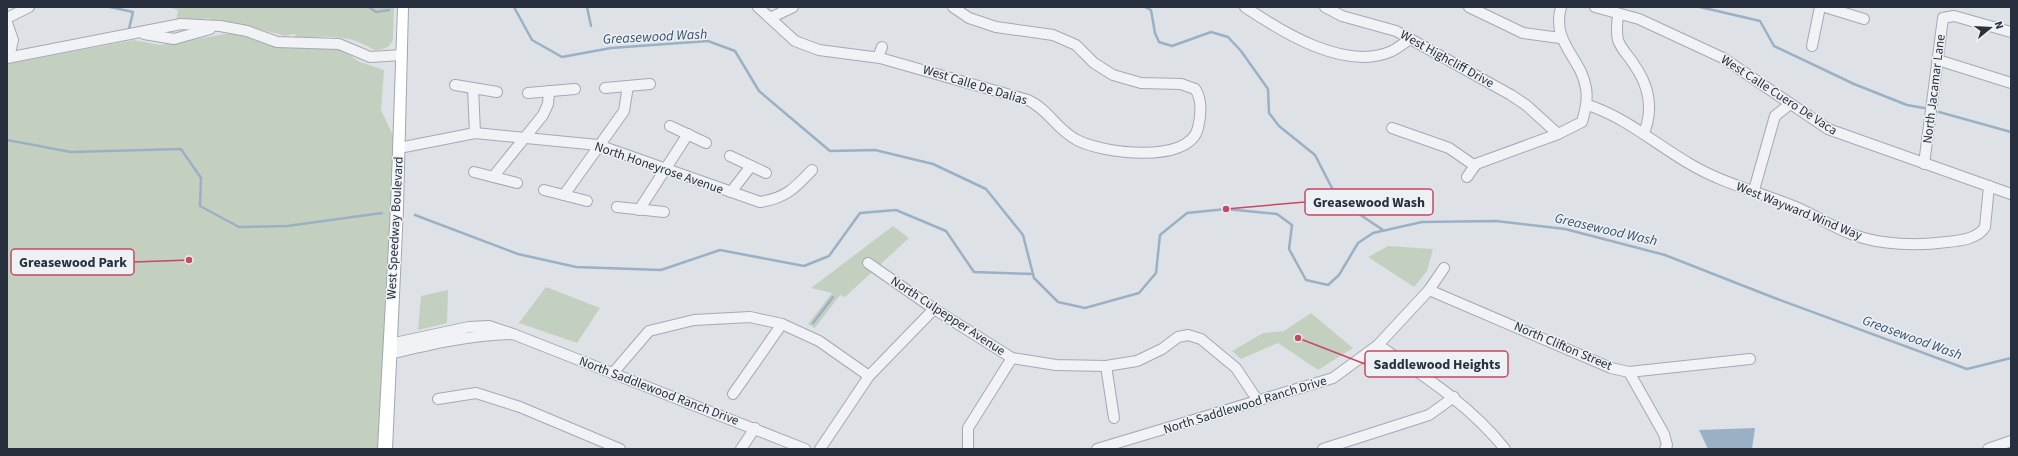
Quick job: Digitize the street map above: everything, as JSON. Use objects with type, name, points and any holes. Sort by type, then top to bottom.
[{"type":"main road","name":"West Speedway Boulevard","points":[[385,449],[405,10]]},
{"type":"street","points":[[7,18],[29,7]]},
{"type":"street","name":"West Calle De Dalias","points":[[758,7],[794,40],[819,50],[878,57],[1026,99],[1042,107],[1059,127],[1078,142],[1100,149],[1135,153],[1170,151],[1184,145],[1196,135],[1200,122],[1199,97],[1197,88],[1181,84],[1141,83],[1113,75],[1094,63],[1076,45],[1053,35],[996,27],[969,18],[953,7]]},
{"type":"street","points":[[770,18],[793,7]]},
{"type":"street","points":[[1245,7],[1288,34],[1305,42],[1336,52],[1359,56],[1375,56],[1395,51],[1410,39]]},
{"type":"street","name":"West Highcliff Drive","points":[[1325,7],[1342,17],[1385,26],[1410,39],[1511,95],[1526,105],[1558,134]]},
{"type":"street","points":[[1469,7],[1524,34],[1541,38],[1560,38]]},
{"type":"street","points":[[1467,177],[1475,166],[1558,134],[1582,122],[1588,105],[1585,84],[1560,38],[1557,16],[1561,7]]},
{"type":"street","name":"West Calle Cuero De Vaca","points":[[1596,7],[1618,15],[1639,19],[1683,38],[1723,58],[1828,129],[2011,194]]},
{"type":"street","points":[[1812,46],[1820,7]]},
{"type":"street","points":[[1825,7],[1864,19]]},
{"type":"street","points":[[1618,15],[1616,29],[1618,41],[1643,78],[1649,93],[1651,108],[1648,124],[1644,133]]},
{"type":"street","name":"North Jacamar Lane","points":[[1924,164],[1942,21],[1947,16],[1961,17],[2011,32]]},
{"type":"street","points":[[7,23],[13,40],[8,57],[181,24],[220,26],[236,29],[277,42],[339,44],[370,57],[402,55]]},
{"type":"street","points":[[169,38],[173,30],[181,24]]},
{"type":"street","points":[[122,35],[149,34],[169,38],[182,38],[196,32],[211,29],[236,29]]},
{"type":"street","points":[[878,57],[882,47]]},
{"type":"street","points":[[1938,60],[2011,83]]},
{"type":"street","points":[[605,88],[650,84]]},
{"type":"street","points":[[455,85],[497,92]]},
{"type":"street","points":[[564,195],[598,145],[624,111],[628,86]]},
{"type":"street","points":[[473,88],[475,133]]},
{"type":"street","points":[[528,93],[575,89]]},
{"type":"street","points":[[493,177],[544,115],[548,104],[549,91]]},
{"type":"street","points":[[1754,190],[1775,116],[1790,104]]},
{"type":"street","name":"West Wayward Wind Way","points":[[1588,105],[1615,116],[1699,169],[1733,184],[1754,190],[1804,210],[1831,226],[1864,238],[1885,242],[1957,242],[1970,238],[1983,230],[1986,223],[1989,186]]},
{"type":"street","points":[[670,126],[706,143]]},
{"type":"street","points":[[1392,128],[1449,148],[1475,166]]},
{"type":"street","name":"North Honeyrose Avenue","points":[[399,148],[475,133],[523,139],[598,145],[760,202],[778,200],[787,195],[812,170]]},
{"type":"street","points":[[639,210],[663,169],[688,134]]},
{"type":"street","points":[[730,156],[766,173]]},
{"type":"street","points":[[731,192],[751,166]]},
{"type":"street","points":[[474,172],[517,183]]},
{"type":"street","points":[[544,190],[586,201]]},
{"type":"street","points":[[617,207],[664,212]]},
{"type":"street","name":"North Culpepper Avenue","points":[[868,263],[934,309],[1012,358],[1056,365],[1106,366],[1137,361],[1162,349],[1182,335],[1191,332],[1236,368],[1258,401]]},
{"type":"street","name":"North Saddlewood Ranch Drive","points":[[1097,449],[1333,378],[1378,345],[1429,290],[1444,268]]},
{"type":"street","name":"North Clifton Street","points":[[1429,290],[1611,368],[1629,372],[1750,359]]},
{"type":"street","points":[[820,449],[869,376],[934,309]]},
{"type":"street","points":[[613,373],[648,330],[694,320],[750,317],[782,324],[819,342],[869,376]]},
{"type":"street","points":[[733,394],[782,324]]},
{"type":"street","name":"North Saddlewood Ranch Drive","points":[[390,349],[481,335],[513,334],[755,428],[805,449]]},
{"type":"street","points":[[1378,345],[1454,397],[1498,440],[1505,449]]},
{"type":"street","points":[[968,449],[968,428],[1012,358]]},
{"type":"street","points":[[1106,366],[1114,418]]},
{"type":"street","points":[[1629,372],[1664,434],[1666,448]]},
{"type":"street","points":[[438,399],[476,393],[520,407],[620,449]]},
{"type":"street","points":[[1323,449],[1429,415],[1454,397]]},
{"type":"street","points":[[741,449],[755,428]]},
{"type":"street","points":[[1988,449],[2011,441]]},
{"type":"green space","points":[[168,7],[394,7],[393,39],[390,45],[386,48],[374,50],[363,44],[344,38],[295,37],[296,35],[293,34],[285,36],[240,24],[207,21],[211,18],[176,21],[178,10]]},
{"type":"green space","points":[[231,33],[282,47],[336,46],[360,62],[384,70],[381,110],[399,148],[383,449],[7,449],[7,64],[134,40],[160,45]]},
{"type":"green space","points":[[893,226],[909,238],[845,297],[840,295],[815,328],[808,324],[832,293],[811,288]]},
{"type":"green space","points":[[1388,246],[1433,249],[1427,271],[1414,287],[1368,257]]},
{"type":"green space","points":[[546,287],[600,308],[577,343],[519,323]]},
{"type":"green space","points":[[448,290],[447,323],[418,330],[421,296]]},
{"type":"green space","points":[[1311,313],[1353,348],[1318,370],[1278,343],[1241,359],[1232,351],[1263,333],[1284,331]]},
{"type":"water","points":[[1755,428],[1752,449],[1708,449],[1699,430]]},
{"type":"waterway","points":[[110,7],[133,12],[129,29]]},
{"type":"waterway","name":"Greasewood Wash","points":[[369,7],[376,12],[389,10]]},
{"type":"waterway","name":"Greasewood Wash","points":[[514,7],[532,40],[562,57],[611,48],[708,41],[735,51],[759,91],[830,151],[875,150],[933,164],[986,189],[1023,235],[1033,274]]},
{"type":"waterway","points":[[587,7],[591,26]]},
{"type":"waterway","points":[[1145,7],[1151,10],[1155,33],[1159,42],[1172,46],[1211,32],[1228,37],[1241,51],[1268,89],[1269,113],[1279,126],[1315,155],[1335,194],[1359,214],[1383,230]]},
{"type":"waterway","points":[[1700,7],[1760,21],[1774,46],[1854,84],[1907,105],[1924,108]]},
{"type":"waterway","points":[[1939,112],[2011,132]]},
{"type":"waterway","points":[[7,140],[71,152],[181,149],[201,178],[200,206],[239,227],[287,226],[382,213]]},
{"type":"waterway","name":"Greasewood Wash","points":[[1033,274],[1034,278],[1058,302],[1085,308],[1139,293],[1156,273],[1160,235],[1187,213],[1226,209],[1277,214],[1292,225],[1289,249],[1306,280],[1328,285],[1339,275],[1358,243],[1373,233],[1422,222],[1496,221],[1565,229],[1665,255],[1772,297],[1967,369],[2011,358]]},
{"type":"waterway","points":[[415,215],[518,254],[576,267],[661,270],[720,250],[804,266],[829,256],[860,213],[896,210],[946,231],[974,272],[1033,274]]},
{"type":"waterway","points":[[813,323],[833,297]]},
{"type":"place","name":"Greasewood Wash","points":[[1226,209]]},
{"type":"place","name":"Greasewood Park","points":[[189,260]]},
{"type":"place","name":"Saddlewood Heights","points":[[1298,338]]}]
